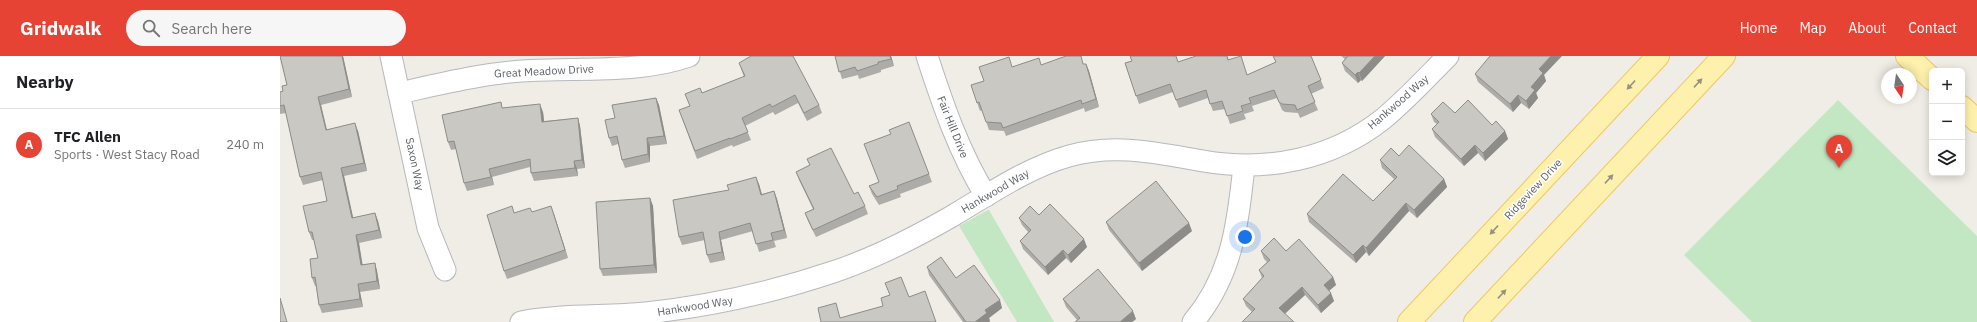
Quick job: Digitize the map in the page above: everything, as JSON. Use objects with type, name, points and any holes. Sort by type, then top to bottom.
[{"type":"main road","name":"Ridgeview Drive","points":[[1409,322],[1658,56]]},
{"type":"main road","points":[[1475,322],[1724,56]]},
{"type":"main road","points":[[1907,56],[1929,76]]},
{"type":"main road","points":[[1965,110],[1977,120]]},
{"type":"street","name":"Saxon Way","points":[[391,56],[428,228],[445,270]]},
{"type":"street","name":"Great Meadow Drive","points":[[399,93],[493,73],[647,66],[675,61],[689,56]]},
{"type":"street","name":"Fair Hill Drive","points":[[927,56],[953,131],[972,172],[986,196]]},
{"type":"street","name":"Hankwood Way","points":[[521,322],[541,318],[642,313],[698,315],[838,270],[899,246],[1030,171],[1050,162],[1095,150],[1140,149],[1204,161],[1244,166],[1272,165],[1301,160],[1330,150],[1359,135],[1383,118],[1448,56]]},
{"type":"street","points":[[1193,322],[1218,286],[1227,260],[1235,234],[1244,166]]},
{"type":"green space","points":[[1838,100],[1977,236],[1977,322],[1752,322],[1684,255]]},
{"type":"green space","points":[[988,210],[1054,322],[1017,322],[959,226]]},
{"type":"building","points":[[280,56],[342,56],[349,89],[318,97],[326,130],[355,123],[364,163],[341,168],[352,218],[375,213],[379,230],[356,235],[361,265],[375,263],[377,281],[358,284],[360,299],[319,305],[315,277],[312,278],[310,259],[318,258],[312,232],[309,232],[303,206],[327,201],[321,172],[300,177],[284,105],[280,106],[280,92],[283,91],[282,86],[287,85]]},
{"type":"building","points":[[751,56],[793,56],[819,105],[804,113],[795,95],[772,107],[770,104],[742,118],[748,132],[695,151],[679,110],[690,106],[685,94],[700,88],[702,93],[745,76],[739,63]]},
{"type":"building","points":[[835,56],[890,56],[891,59],[878,62],[878,64],[857,71],[855,67],[839,72]]},
{"type":"building","points":[[1066,56],[1081,56],[1083,64],[1086,64],[1096,99],[1082,104],[1081,100],[1003,128],[1001,123],[986,122],[979,102],[977,103],[971,85],[984,81],[979,67],[1009,57],[1012,67],[1039,58],[1041,65]]},
{"type":"building","points":[[1130,56],[1176,56],[1178,62],[1196,56],[1227,56],[1228,60],[1241,56],[1247,75],[1276,62],[1273,56],[1311,56],[1321,80],[1308,86],[1315,102],[1297,110],[1295,105],[1282,104],[1279,102],[1274,90],[1249,98],[1251,103],[1241,106],[1243,111],[1227,116],[1222,101],[1210,104],[1206,90],[1176,100],[1170,84],[1136,96],[1125,63],[1132,61]]},
{"type":"building","points":[[1348,56],[1375,56],[1359,73],[1358,72],[1355,75],[1342,63]]},
{"type":"building","points":[[1490,56],[1551,56],[1539,69],[1543,73],[1531,87],[1535,90],[1526,101],[1518,95],[1510,104],[1475,74]]},
{"type":"building","points":[[656,98],[664,136],[647,138],[648,154],[622,160],[617,136],[609,138],[605,120],[615,118],[612,105]]},
{"type":"building","points":[[1468,100],[1492,125],[1496,121],[1505,131],[1483,153],[1475,145],[1461,159],[1432,129],[1439,122],[1431,114],[1443,102],[1455,113]]},
{"type":"building","points":[[501,102],[502,108],[540,104],[542,122],[578,118],[582,160],[574,161],[575,168],[531,173],[530,159],[489,169],[491,177],[464,183],[454,141],[448,142],[442,115]]},
{"type":"building","points":[[909,122],[929,174],[897,186],[898,189],[877,197],[869,186],[879,182],[864,144],[891,134],[889,130]]},
{"type":"building","points":[[1409,145],[1444,179],[1414,210],[1406,203],[1366,248],[1363,245],[1353,255],[1307,214],[1343,174],[1373,201],[1397,177],[1380,160],[1391,148],[1399,156]]},
{"type":"building","points":[[831,148],[854,194],[858,192],[865,206],[813,230],[805,213],[814,209],[796,172],[810,165],[807,159]]},
{"type":"building","points":[[756,177],[761,195],[774,191],[784,230],[771,233],[773,240],[756,244],[750,223],[719,232],[722,252],[707,255],[703,232],[679,237],[673,200],[729,190],[727,185]]},
{"type":"building","points":[[1156,181],[1189,223],[1139,263],[1106,222]]},
{"type":"building","points":[[650,198],[654,265],[600,269],[596,202]]},
{"type":"building","points":[[1050,204],[1084,239],[1068,255],[1063,250],[1045,267],[1020,241],[1031,230],[1019,218],[1030,206],[1039,215]]},
{"type":"building","points":[[512,206],[514,213],[530,208],[532,212],[551,206],[565,250],[504,271],[487,215]]},
{"type":"building","points":[[1274,238],[1286,251],[1299,239],[1333,277],[1324,285],[1331,293],[1318,305],[1302,287],[1279,308],[1294,322],[1242,322],[1255,309],[1243,299],[1264,276],[1259,270],[1270,260],[1261,251]]},
{"type":"building","points":[[941,257],[956,278],[974,265],[1000,300],[985,310],[987,313],[975,322],[966,322],[927,267]]},
{"type":"building","points":[[1098,269],[1133,311],[1120,322],[1075,322],[1080,318],[1063,299]]},
{"type":"building","points":[[901,277],[909,297],[925,291],[936,322],[821,322],[818,308],[836,303],[840,318],[883,306],[881,298],[890,295],[885,283]]},
{"type":"building","points":[[280,298],[287,322],[280,322]]},
{"type":"place","name":"TFC Allen","points":[[1839,168]]}]
